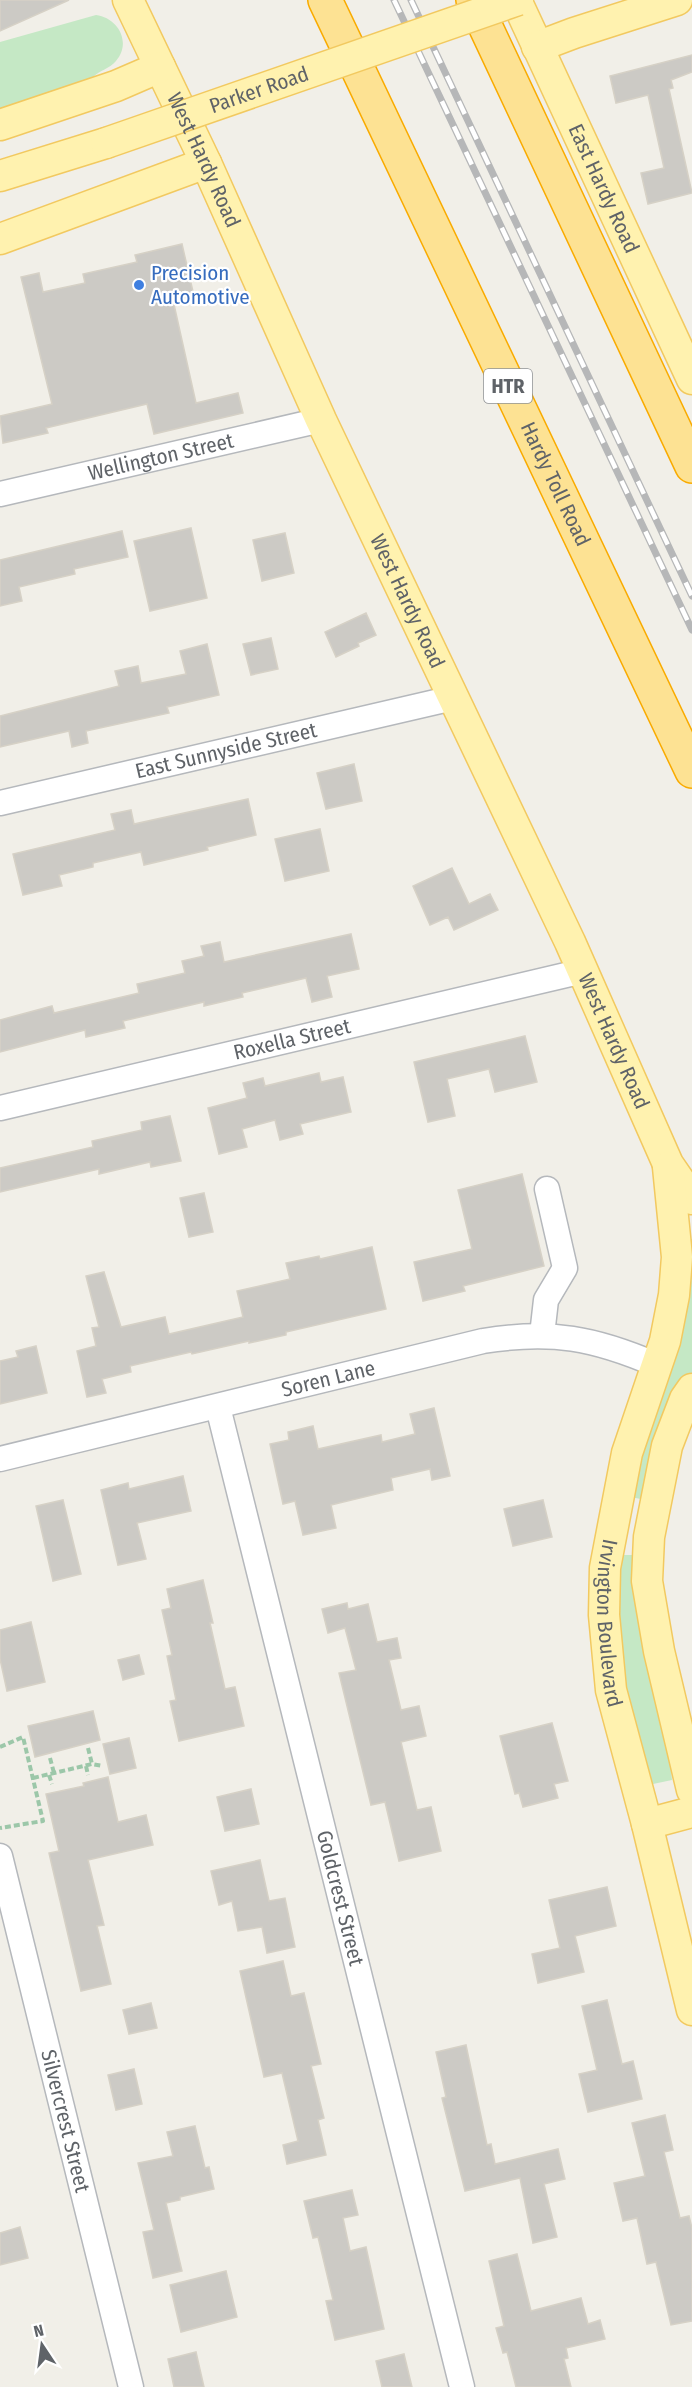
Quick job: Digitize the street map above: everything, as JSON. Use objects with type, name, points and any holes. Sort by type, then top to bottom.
[{"type":"highway","name":"Hardy Toll Road","points":[[325,0],[692,771]]},
{"type":"highway","points":[[473,0],[692,466]]},
{"type":"main road","name":"West Hardy Road","points":[[128,0],[206,163],[321,420],[583,971],[668,1164],[692,1199]]},
{"type":"main road","name":"East Hardy Road","points":[[517,0],[692,378]]},
{"type":"main road","name":"Parker Road","points":[[0,176],[106,142],[517,0]]},
{"type":"main road","points":[[537,47],[677,0]]},
{"type":"main road","points":[[0,125],[116,86],[160,67]]},
{"type":"main road","points":[[0,239],[206,163]]},
{"type":"main road","name":"Irvington Boulevard","points":[[668,1164],[676,1257],[674,1295],[665,1341],[627,1453],[605,1568],[604,1615],[611,1690],[647,1824],[692,2010]]},
{"type":"main road","name":"Irvington Boulevard","points":[[692,1389],[685,1399],[668,1446],[650,1537],[647,1581],[659,1651],[692,1790]]},
{"type":"main road","points":[[611,1531],[650,1537]]},
{"type":"main road","points":[[647,1824],[692,1812]]},
{"type":"street","name":"Wellington Street","points":[[0,494],[321,420]]},
{"type":"street","name":"East Sunnyside Street","points":[[0,803],[453,698]]},
{"type":"street","name":"Roxella Street","points":[[0,1108],[583,971]]},
{"type":"street","points":[[543,1335],[546,1300],[565,1268],[547,1189]]},
{"type":"street","name":"Soren Lane","points":[[0,1459],[483,1341],[519,1335],[558,1335],[605,1345],[657,1365]]},
{"type":"street","name":"Goldcrest Street","points":[[218,1407],[462,2387]]},
{"type":"street","name":"Silvercrest Street","points":[[0,1856],[131,2387]]},
{"type":"path","points":[[0,1747],[23,1737],[44,1821],[0,1828]]},
{"type":"path","points":[[88,1748],[92,1764]]},
{"type":"path","points":[[50,1758],[52,1784]]},
{"type":"path","points":[[33,1778],[92,1764],[103,1766]]},
{"type":"path","points":[[86,1766],[88,1775]]},
{"type":"green space","points":[[96,15],[111,21],[123,39],[121,54],[113,64],[93,77],[0,110],[0,42]]},
{"type":"green space","points":[[688,1239],[692,1239],[692,1376],[641,1499],[630,1497]]},
{"type":"green space","points":[[621,1555],[635,1555],[668,1740],[672,1780],[653,1784],[641,1758],[625,1689],[618,1612]]},
{"type":"building","points":[[0,0],[69,0],[0,31]]},
{"type":"building","points":[[692,55],[692,72],[671,80],[673,88],[669,89],[692,193],[648,204],[641,173],[664,168],[648,95],[616,103],[610,76]]},
{"type":"building","points":[[182,244],[194,296],[173,300],[196,403],[238,393],[243,413],[154,434],[147,404],[46,428],[48,433],[3,443],[0,416],[52,404],[21,277],[39,273],[43,292],[85,283],[83,274],[137,262],[135,255]]},
{"type":"building","points":[[191,528],[207,598],[150,611],[134,541]]},
{"type":"building","points":[[122,531],[128,557],[74,569],[75,574],[19,587],[22,601],[0,606],[0,560]]},
{"type":"building","points":[[285,533],[294,573],[262,581],[253,540]]},
{"type":"building","points":[[366,613],[376,635],[336,657],[325,632]]},
{"type":"building","points":[[271,638],[278,669],[251,675],[243,644]]},
{"type":"building","points":[[207,644],[219,695],[167,707],[169,713],[86,731],[88,743],[72,747],[69,731],[0,747],[0,716],[119,686],[115,671],[138,666],[141,683],[186,674],[180,651]]},
{"type":"building","points":[[354,764],[362,801],[326,809],[317,773]]},
{"type":"building","points":[[248,799],[256,835],[207,847],[208,850],[144,865],[141,852],[93,863],[93,867],[59,875],[62,886],[23,895],[13,854],[115,830],[111,814],[131,810],[134,824]]},
{"type":"building","points":[[320,829],[329,871],[285,881],[275,839]]},
{"type":"building","points":[[452,868],[469,904],[490,894],[498,910],[454,930],[448,917],[430,925],[413,886]]},
{"type":"building","points":[[351,934],[359,969],[327,976],[332,997],[312,1002],[306,978],[242,993],[243,997],[204,1006],[204,1002],[123,1021],[125,1028],[86,1037],[85,1030],[0,1052],[0,1020],[52,1006],[54,1013],[139,993],[137,984],[185,973],[182,961],[204,956],[201,946],[220,942],[224,962]]},
{"type":"building","points":[[525,1036],[537,1082],[495,1092],[489,1069],[447,1079],[455,1116],[428,1122],[414,1062]]},
{"type":"building","points":[[319,1073],[321,1082],[343,1077],[351,1112],[300,1124],[303,1134],[280,1140],[275,1120],[242,1129],[247,1147],[219,1154],[208,1108],[247,1098],[243,1083],[263,1078],[265,1086]]},
{"type":"building","points":[[170,1116],[181,1161],[151,1167],[150,1162],[99,1174],[99,1169],[0,1192],[0,1168],[93,1147],[92,1141],[142,1130],[141,1122]]},
{"type":"building","points":[[522,1174],[544,1266],[463,1286],[465,1291],[423,1301],[414,1262],[472,1249],[458,1190]]},
{"type":"building","points":[[204,1193],[213,1232],[189,1237],[180,1198]]},
{"type":"building","points":[[372,1247],[386,1309],[286,1332],[286,1335],[192,1354],[191,1352],[130,1366],[131,1372],[102,1379],[106,1393],[87,1397],[77,1351],[96,1346],[92,1328],[99,1327],[86,1276],[104,1272],[121,1327],[165,1317],[169,1334],[243,1317],[237,1291],[290,1279],[286,1263],[319,1256],[320,1259]]},
{"type":"building","points":[[36,1346],[47,1393],[0,1404],[0,1361],[18,1357],[16,1351]]},
{"type":"building","points":[[434,1408],[450,1476],[432,1480],[430,1469],[391,1478],[393,1490],[331,1505],[336,1528],[303,1535],[295,1501],[283,1504],[270,1444],[289,1440],[288,1432],[313,1426],[318,1449],[381,1435],[382,1442],[415,1434],[410,1414]]},
{"type":"building","points":[[183,1476],[191,1511],[137,1523],[146,1559],[118,1565],[101,1490],[128,1483],[129,1489]]},
{"type":"building","points":[[63,1500],[81,1574],[53,1581],[36,1506]]},
{"type":"building","points":[[543,1500],[552,1537],[513,1546],[504,1509]]},
{"type":"building","points":[[203,1580],[225,1689],[235,1687],[244,1726],[179,1741],[170,1701],[176,1700],[167,1656],[172,1655],[162,1610],[171,1608],[167,1589]]},
{"type":"building","points":[[347,1603],[348,1609],[368,1604],[377,1642],[397,1638],[401,1658],[389,1660],[401,1710],[419,1706],[426,1736],[401,1742],[417,1810],[431,1807],[441,1851],[399,1861],[385,1802],[371,1805],[339,1673],[356,1670],[345,1628],[328,1633],[322,1609]]},
{"type":"building","points":[[31,1622],[45,1682],[7,1691],[0,1659],[0,1630]]},
{"type":"building","points":[[139,1655],[144,1674],[123,1680],[118,1660]]},
{"type":"building","points":[[93,1711],[100,1740],[35,1757],[28,1726]]},
{"type":"building","points":[[552,1723],[568,1781],[554,1784],[558,1798],[523,1807],[519,1793],[515,1794],[500,1736]]},
{"type":"building","points":[[129,1738],[136,1768],[110,1774],[103,1744]]},
{"type":"building","points":[[108,1777],[118,1822],[146,1815],[153,1845],[88,1860],[104,1925],[97,1926],[111,1984],[81,1991],[49,1853],[59,1851],[46,1794],[84,1786],[83,1783]]},
{"type":"building","points":[[251,1789],[259,1824],[225,1831],[217,1797]]},
{"type":"building","points":[[260,1860],[269,1901],[285,1898],[295,1947],[267,1953],[262,1927],[238,1931],[232,1901],[219,1905],[211,1871]]},
{"type":"building","points":[[607,1887],[616,1926],[575,1936],[584,1972],[538,1983],[532,1954],[560,1948],[549,1900]]},
{"type":"building","points":[[283,1961],[291,1996],[304,1993],[321,2064],[311,2066],[324,2118],[318,2120],[326,2155],[287,2164],[283,2145],[298,2141],[282,2073],[264,2077],[240,1971]]},
{"type":"building","points":[[607,2000],[622,2064],[633,2061],[642,2099],[588,2112],[579,2074],[597,2070],[582,2006]]},
{"type":"building","points":[[151,2003],[157,2028],[129,2034],[123,2010]]},
{"type":"building","points":[[466,2045],[487,2145],[491,2144],[495,2164],[558,2149],[565,2179],[544,2184],[557,2237],[533,2243],[520,2178],[465,2191],[442,2098],[446,2097],[436,2052]]},
{"type":"building","points":[[134,2069],[142,2104],[116,2110],[108,2075]]},
{"type":"building","points":[[665,2115],[673,2150],[664,2152],[680,2218],[689,2216],[692,2228],[692,2321],[671,2325],[656,2262],[647,2264],[637,2218],[623,2221],[614,2183],[645,2176],[632,2123]]},
{"type":"building","points":[[195,2126],[205,2168],[209,2167],[214,2189],[180,2197],[180,2200],[166,2203],[182,2271],[153,2278],[143,2232],[154,2230],[138,2163],[173,2156],[167,2132]]},
{"type":"building","points":[[352,2190],[358,2215],[343,2218],[350,2251],[366,2247],[384,2329],[335,2340],[326,2301],[333,2300],[318,2237],[313,2238],[304,2201]]},
{"type":"building","points":[[20,2227],[28,2258],[0,2265],[0,2233]]},
{"type":"building","points":[[517,2254],[531,2311],[581,2298],[588,2324],[600,2320],[605,2339],[566,2348],[568,2358],[564,2359],[571,2387],[516,2387],[507,2352],[503,2353],[496,2328],[504,2326],[489,2261]]},
{"type":"building","points":[[226,2271],[237,2317],[181,2332],[170,2285]]},
{"type":"building","points":[[196,2352],[204,2387],[174,2387],[168,2359]]},
{"type":"building","points":[[404,2354],[412,2387],[382,2387],[376,2361]]},
{"type":"railway","points":[[394,0],[692,630]]},
{"type":"railway","points":[[411,0],[692,596]]},
{"type":"place","name":"Precision Automotive","points":[[139,285]]}]
